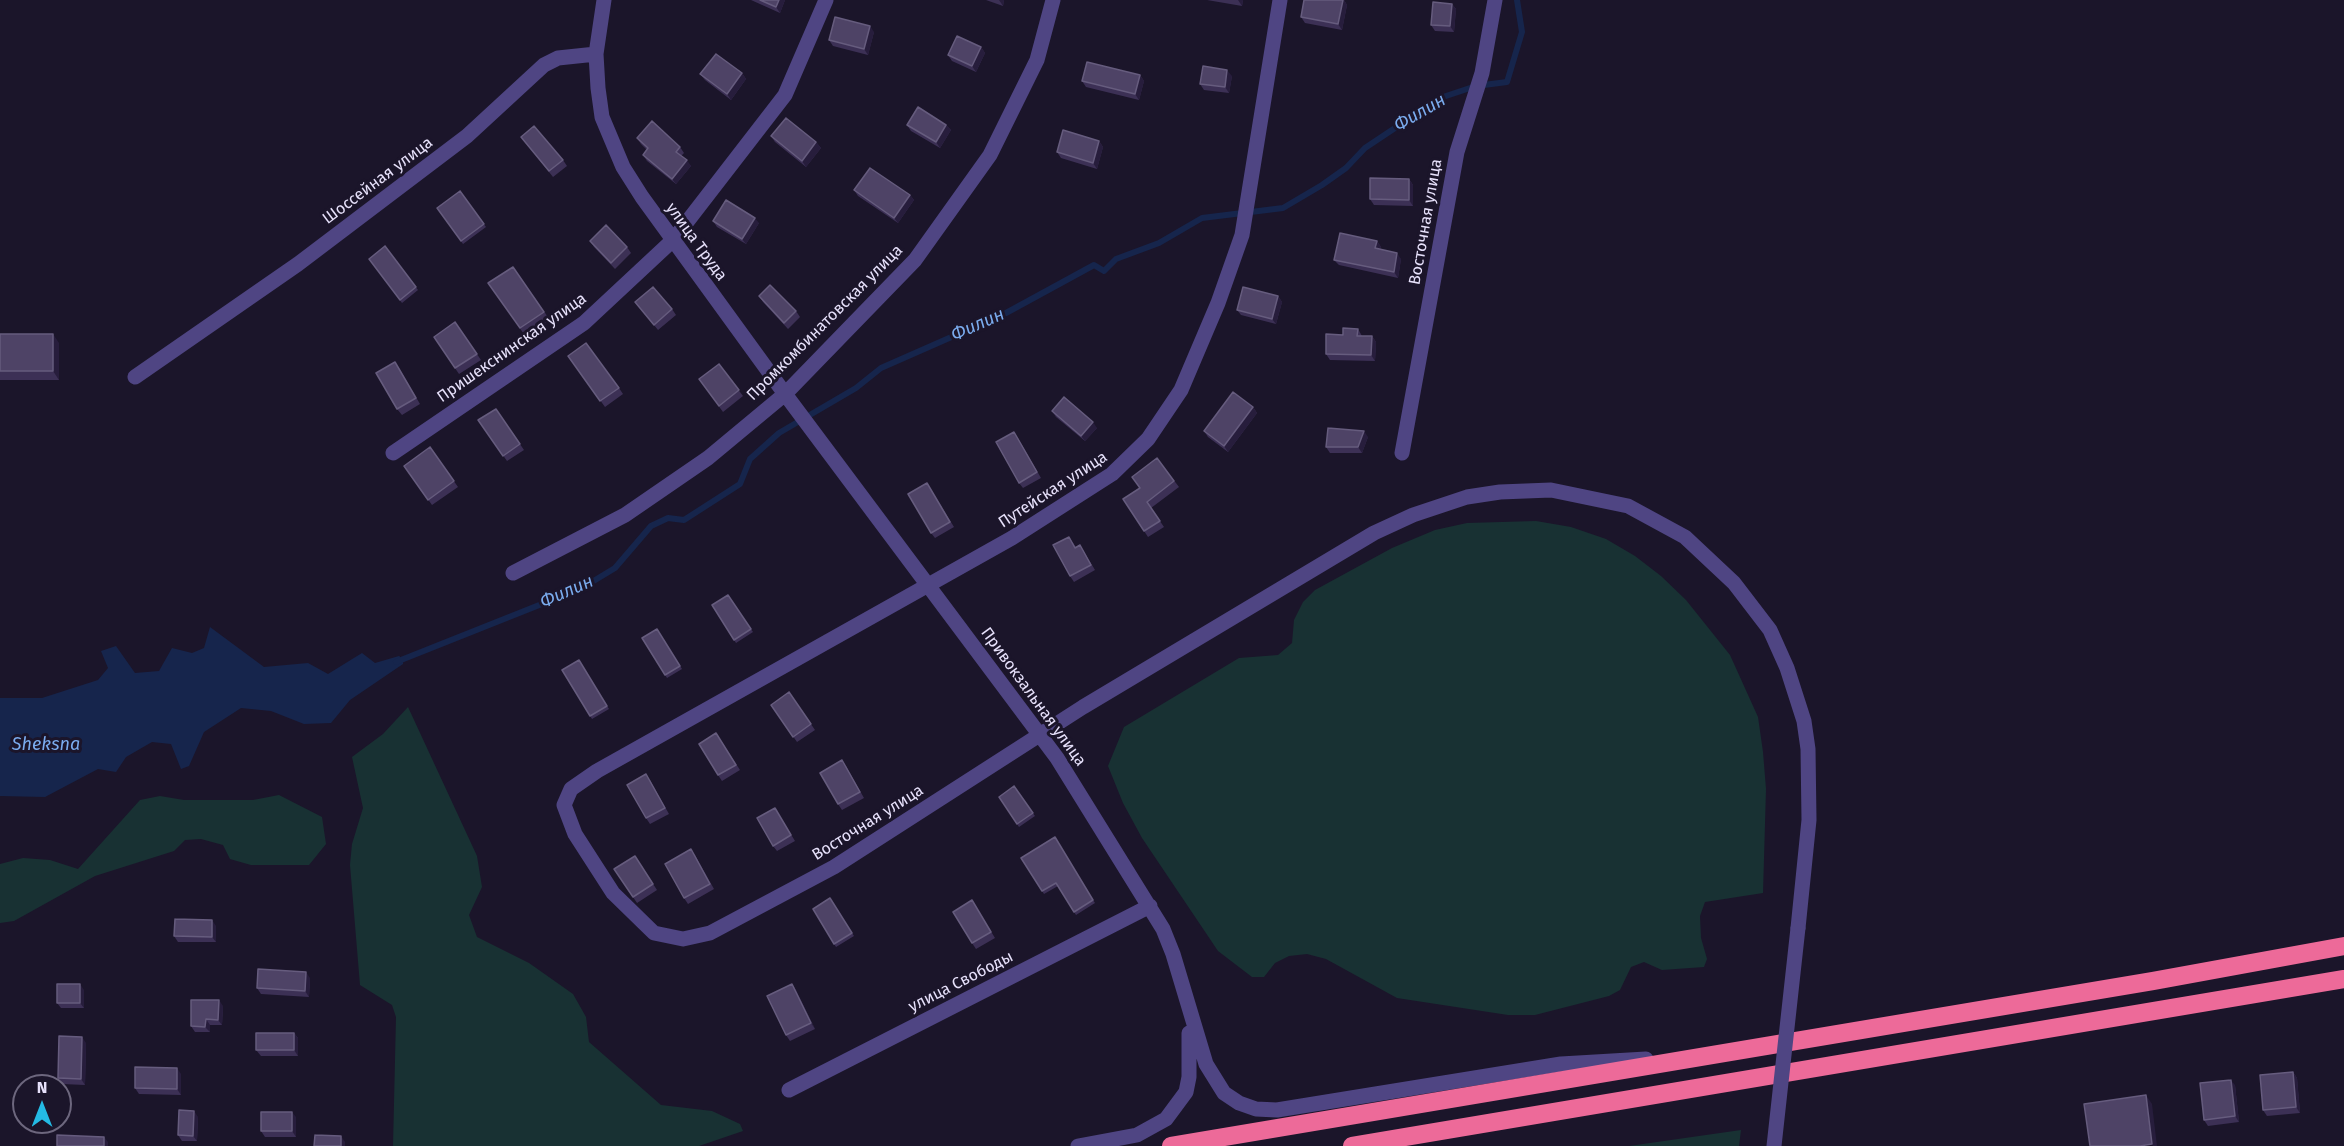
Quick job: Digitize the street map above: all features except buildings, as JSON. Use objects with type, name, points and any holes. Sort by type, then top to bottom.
[{"type":"highway","points":[[1171,1146],[2344,946]]},
{"type":"highway","points":[[1352,1146],[2344,979]]},
{"type":"street","points":[[596,54],[604,0]]},
{"type":"street","name":"Пришекснинская улица","points":[[393,453],[584,323],[672,240],[785,95],[826,0]]},
{"type":"street","name":"Промкомбинатовская улица","points":[[513,573],[626,515],[708,458],[785,394],[915,260],[984,164],[1037,60],[1053,0]]},
{"type":"street","name":"Путейская улица","points":[[597,771],[928,587],[1096,486],[1131,458],[1148,439],[1181,390],[1218,303],[1242,235],[1280,0]]},
{"type":"street","name":"Восточная улица","points":[[1402,453],[1457,152],[1482,72],[1495,0]]},
{"type":"street","name":"улица Труда","points":[[596,54],[600,102],[612,143],[642,197],[813,430]]},
{"type":"street","name":"Шоссейная улица","points":[[135,377],[298,264],[467,136],[544,65],[558,58],[596,54]]},
{"type":"street","name":"Привокзальная улица","points":[[813,430],[1040,734],[1150,906],[1173,954],[1200,1048],[1214,1081],[1224,1093],[1239,1103],[1256,1109],[1277,1110],[1561,1064],[1713,1055]]},
{"type":"street","name":"Восточная улица","points":[[597,771],[571,789],[564,805],[574,834],[613,892],[654,933],[683,939],[710,933],[834,867],[1040,734],[1324,561],[1413,514],[1467,497],[1500,492],[1551,490],[1628,506],[1685,537],[1734,583],[1759,614],[1779,647],[1804,721],[1808,749],[1809,820],[1774,1146]]},
{"type":"street","name":"улица Свободы","points":[[789,1090],[1150,906]]},
{"type":"street","points":[[1078,1146],[1137,1135],[1154,1128],[1178,1107],[1186,1092],[1189,1077],[1188,1006]]},
{"type":"green space","points":[[1536,521],[1571,527],[1606,539],[1635,556],[1661,576],[1686,600],[1730,655],[1758,717],[1763,752],[1766,789],[1763,893],[1705,902],[1700,916],[1701,938],[1707,959],[1704,967],[1662,970],[1644,962],[1631,967],[1620,990],[1609,996],[1535,1015],[1508,1015],[1397,998],[1326,959],[1307,954],[1289,956],[1275,963],[1264,977],[1252,977],[1218,951],[1142,838],[1123,803],[1108,766],[1124,727],[1239,658],[1278,655],[1292,643],[1294,620],[1303,602],[1315,590],[1392,548],[1435,530],[1467,523]]},
{"type":"green space","points":[[408,707],[477,856],[482,887],[469,915],[477,937],[529,963],[573,994],[586,1017],[589,1042],[661,1105],[712,1111],[740,1124],[743,1131],[699,1146],[393,1146],[396,1017],[392,1005],[360,985],[350,865],[352,844],[363,808],[352,757],[383,734]]},
{"type":"green space","points":[[279,795],[322,817],[326,844],[309,865],[251,865],[230,859],[223,845],[201,839],[185,840],[174,851],[95,876],[14,921],[0,923],[0,864],[23,858],[50,860],[78,869],[140,800],[160,796],[184,800],[253,800]]},
{"type":"green space","points":[[1741,1130],[1739,1146],[1629,1146]]},
{"type":"water","name":"Sheksna","points":[[210,627],[264,667],[308,663],[328,674],[362,653],[375,663],[399,656],[403,659],[403,664],[350,700],[331,723],[304,724],[271,711],[241,708],[204,732],[189,766],[181,769],[171,744],[152,742],[126,757],[116,772],[98,769],[45,797],[0,796],[0,698],[42,698],[98,680],[108,668],[101,651],[116,646],[135,673],[159,671],[172,648],[192,653],[204,648]]},
{"type":"waterway","name":"Филин","points":[[396,662],[582,588],[615,568],[651,526],[668,518],[684,520],[740,484],[750,459],[779,433],[856,388],[881,368],[1006,313],[1094,265],[1104,271],[1116,259],[1159,243],[1202,218],[1283,208],[1322,185],[1346,168],[1365,148],[1440,98],[1476,86],[1507,82],[1522,32],[1517,0]]}]
